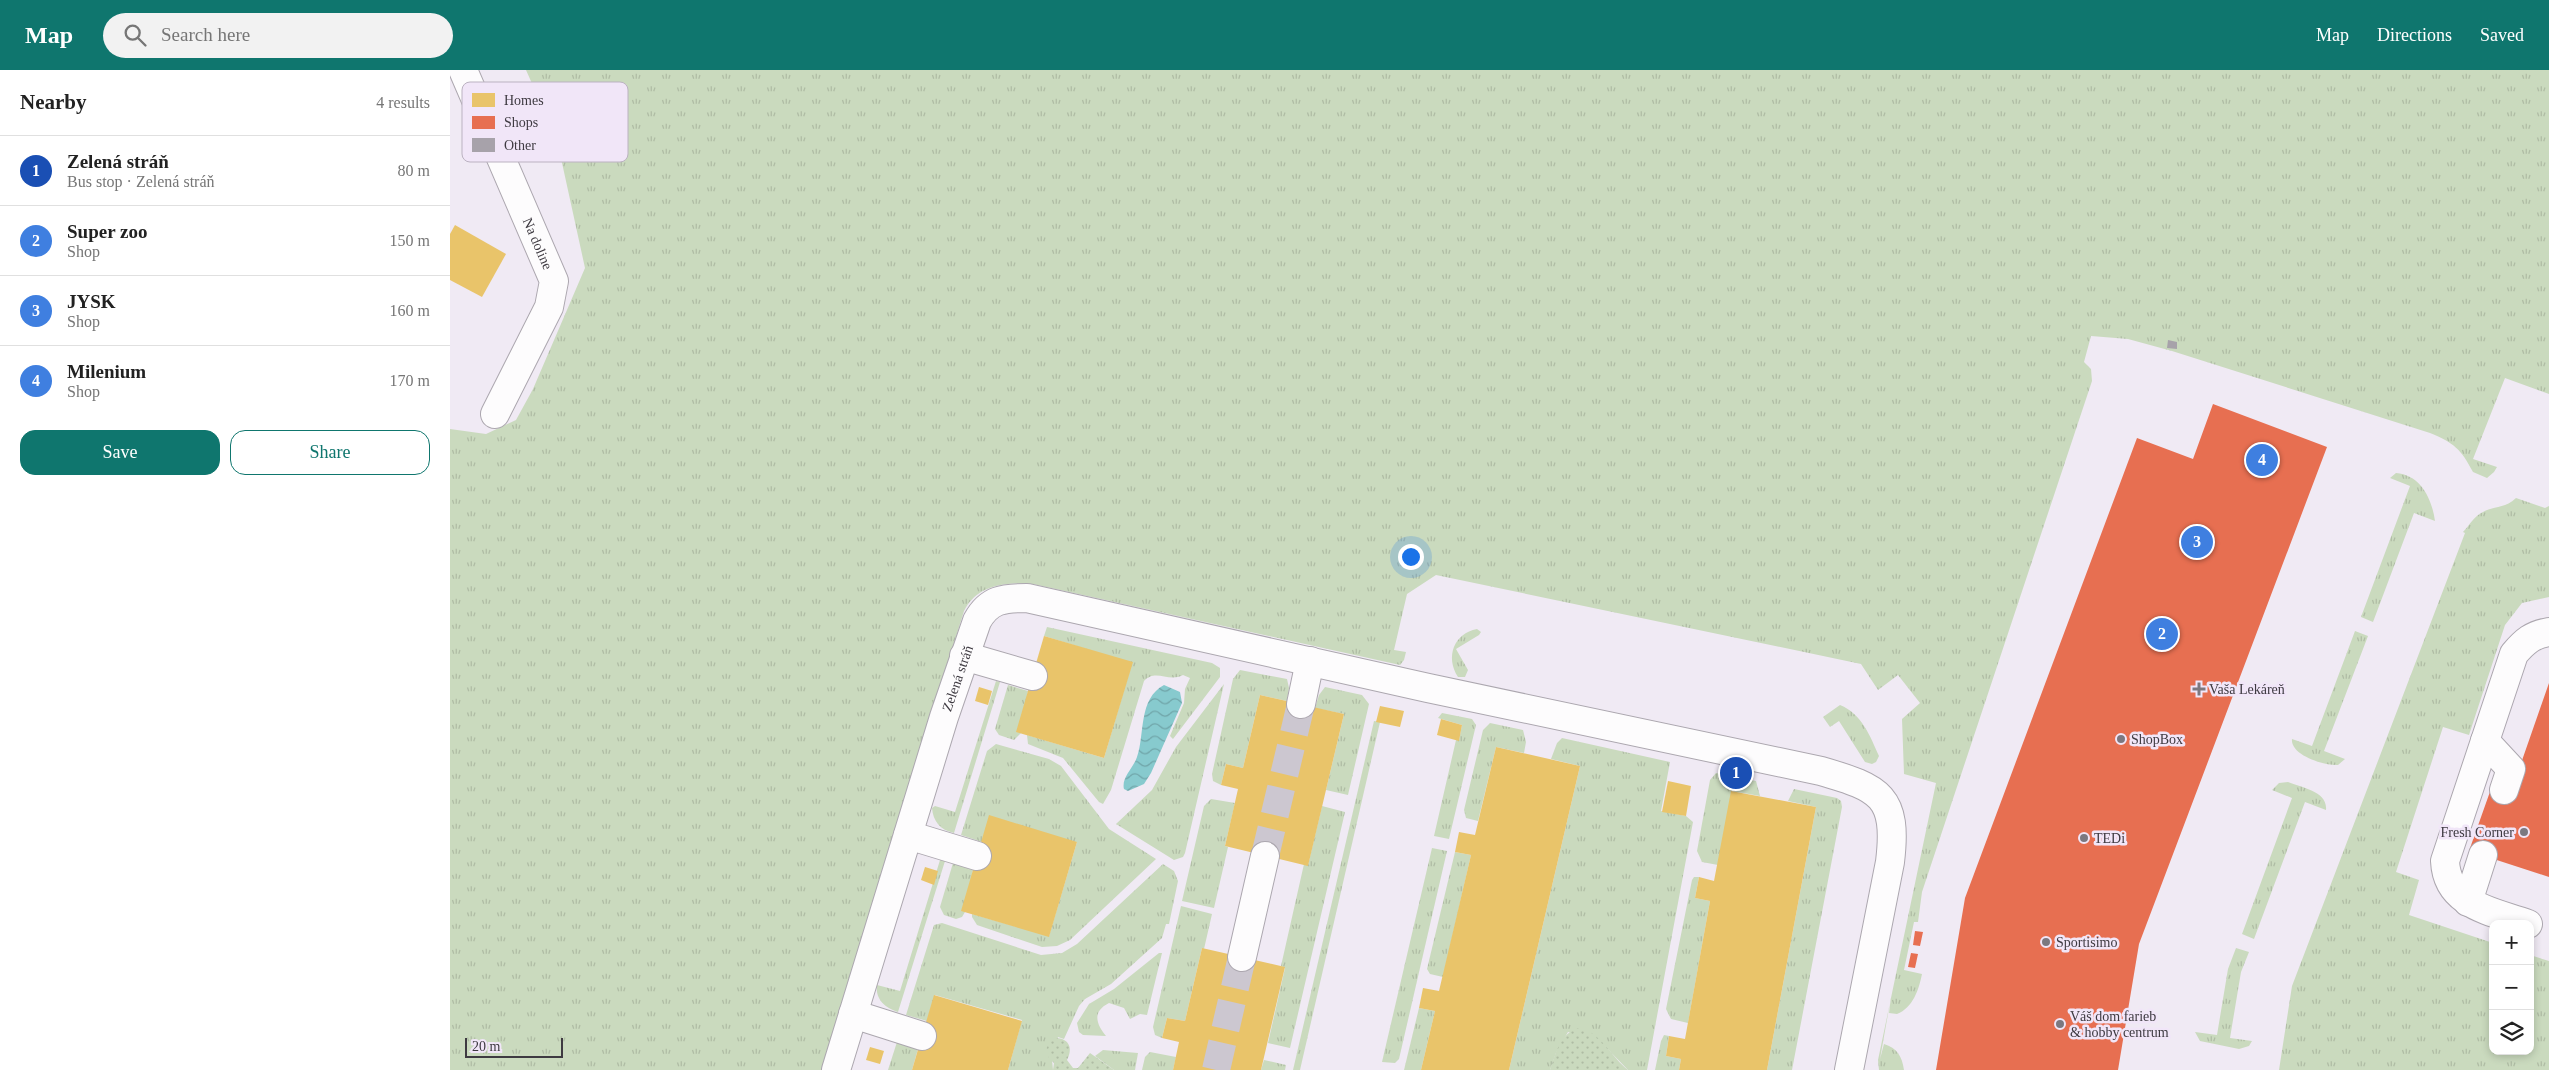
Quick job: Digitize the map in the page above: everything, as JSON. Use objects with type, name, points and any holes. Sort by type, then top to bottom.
[{"type":"street","name":"Na doline","points":[[463,70],[468,82]]},
{"type":"street","name":"Na doline","points":[[494,414],[549,307],[554,281],[503,162]]},
{"type":"street","name":"Zelená stráň","points":[[836,1070],[964,656],[978,621],[986,607],[1004,598],[1027,598],[1310,662],[1821,771],[1868,786],[1886,806],[1892,825],[1893,838],[1849,1070]]},
{"type":"street","points":[[2518,920],[2468,902],[2455,893],[2448,880],[2445,861],[2514,654],[2524,642],[2535,634],[2549,632]]},
{"type":"street","points":[[964,656],[1033,676]]},
{"type":"street","points":[[1301,704],[1310,662]]},
{"type":"street","points":[[2484,741],[2511,768],[2504,790]]},
{"type":"street","points":[[908,835],[978,856]]},
{"type":"street","points":[[2468,902],[2483,855]]},
{"type":"street","points":[[1242,957],[1265,856]]},
{"type":"street","points":[[2534,926],[2549,931]]},
{"type":"street","points":[[853,1014],[922,1036]]},
{"type":"green space","points":[[526,70],[2549,70],[2549,394],[2505,378],[2473,459],[2497,467],[2487,478],[2473,472],[2465,458],[2451,444],[2430,433],[2172,351],[2128,339],[2091,336],[2084,362],[2091,369],[2092,381],[1922,892],[1918,922],[1914,922],[1904,970],[1922,974],[1919,986],[1911,1003],[1897,1014],[1889,1013],[1891,999],[1936,783],[1904,774],[1902,719],[1920,703],[1898,675],[1878,690],[1861,664],[1436,575],[1407,594],[1394,650],[1406,652],[1404,660],[1400,665],[1033,584],[1013,584],[985,590],[970,602],[964,611],[821,1070],[450,1070],[450,429],[486,434],[516,420],[533,389],[585,268],[562,162],[628,162],[628,82],[531,82]]},
{"type":"green space","points":[[2396,473],[2412,478],[2419,483],[2431,504],[2435,521],[2414,513],[2373,622],[2361,617],[2410,486],[2390,478]]},
{"type":"green space","points":[[2516,498],[2545,508],[2549,506],[2549,597],[2522,603],[2505,625],[2469,735],[2443,727],[2396,872],[2419,880],[2409,915],[2489,942],[2489,1055],[2534,1055],[2534,956],[2549,961],[2549,1070],[2279,1070],[2292,986],[2465,533],[2463,532],[2480,514],[2508,504]]},
{"type":"green space","points":[[1047,627],[1212,663],[1220,668],[1220,677],[1173,739],[1170,736],[1184,703],[1185,689],[1190,678],[1183,675],[1172,677],[1158,675],[1149,677],[1144,681],[1111,790],[1103,804],[1099,802],[1063,758],[1028,744],[1027,735],[1104,758],[1132,663],[1044,636]]},
{"type":"green space","points":[[1477,629],[1481,632],[1479,635],[1456,649],[1468,670],[1465,677],[1458,677],[1452,662],[1454,647],[1462,635]]},
{"type":"green space","points":[[2355,631],[2368,636],[2324,751],[2345,759],[2338,765],[2325,764],[2302,755],[2296,750],[2292,739],[2312,746]]},
{"type":"green space","points":[[1240,670],[1287,679],[1289,688],[1287,701],[1260,695],[1243,768],[1226,764],[1221,785],[1213,781],[1212,774],[1233,679]]},
{"type":"green space","points":[[996,681],[1000,682],[954,833],[949,832],[938,824],[932,808],[935,806],[955,812]]},
{"type":"green space","points":[[1224,684],[1185,853],[1183,857],[1174,860],[1116,824],[1152,790],[1176,747]]},
{"type":"green space","points":[[1008,685],[1028,691],[1021,733],[1014,740],[999,735],[995,729]]},
{"type":"green space","points":[[1325,687],[1362,695],[1369,704],[1348,795],[1326,790],[1344,714],[1315,708],[1319,695]]},
{"type":"green space","points":[[1840,705],[1854,714],[1864,726],[1879,756],[1876,762],[1872,764],[1865,762],[1839,721],[1830,727],[1823,717]]},
{"type":"green space","points":[[1442,713],[1472,719],[1476,725],[1449,839],[1434,836],[1456,740],[1459,740],[1462,725],[1438,718]]},
{"type":"green space","points":[[1374,721],[1380,722],[1300,1070],[1293,1070]]},
{"type":"green space","points":[[1490,723],[1523,730],[1526,742],[1524,753],[1496,747],[1478,821],[1466,818],[1464,810],[1483,730]]},
{"type":"green space","points":[[1562,738],[1670,762],[1661,811],[1686,816],[1693,822],[1647,1070],[1628,1070],[1598,1039],[1568,1032],[1556,1053],[1550,1070],[1509,1070],[1580,766],[1551,759],[1557,743]]},
{"type":"green space","points":[[996,744],[1049,759],[1061,766],[1109,829],[1156,859],[1070,940],[1057,946],[1042,947],[977,925],[972,917],[972,914],[1049,936],[1077,842],[982,842],[961,835],[987,751]]},
{"type":"green space","points":[[1716,773],[1756,781],[1760,796],[1732,791],[1718,865],[1702,862],[1697,851],[1710,780]]},
{"type":"green space","points":[[2288,782],[2319,794],[2326,804],[2326,810],[2305,802],[2254,939],[2242,934],[2292,798],[2272,790],[2279,783]]},
{"type":"green space","points":[[1794,789],[1837,798],[1841,801],[1842,807],[1792,1070],[1767,1070],[1816,807],[1788,801]]},
{"type":"green space","points":[[1211,799],[1235,803],[1225,846],[1228,847],[1214,908],[1182,901],[1204,806]]},
{"type":"green space","points":[[1322,806],[1345,812],[1290,1048],[1268,1043],[1285,968],[1281,966],[1304,864],[1308,865]]},
{"type":"green space","points":[[1432,848],[1447,851],[1399,1059],[1395,1063],[1382,1062]]},
{"type":"green space","points":[[1455,852],[1471,855],[1443,977],[1430,974],[1427,969]]},
{"type":"green space","points":[[940,860],[945,861],[898,1012],[882,1003],[878,995],[877,985],[900,991]]},
{"type":"green space","points":[[953,863],[973,870],[965,912],[962,917],[956,919],[944,915],[940,907]]},
{"type":"green space","points":[[1163,864],[1174,871],[1178,881],[1169,924],[1166,924],[1162,938],[1111,984],[1085,999],[1079,1006],[1064,1039],[1058,1037],[1052,1060],[1053,1070],[1008,1070],[1022,1020],[935,995],[927,1021],[906,1015],[934,925],[942,923],[1041,955],[1062,953],[1077,944]]},
{"type":"green space","points":[[1694,877],[1699,877],[1695,898],[1710,901],[1688,1023],[1671,1019],[1666,1009]]},
{"type":"green space","points":[[1181,906],[1212,914],[1185,1021],[1167,1018],[1162,1038],[1155,1035],[1153,1027]]},
{"type":"green space","points":[[2236,948],[2249,952],[2241,972],[2230,1038],[2252,1041],[2249,1046],[2239,1049],[2200,1041],[2195,1032],[2217,1035],[2228,969]]},
{"type":"green space","points":[[1159,953],[1162,953],[1147,1015],[1140,1014],[1130,1019],[1124,1008],[1109,1003],[1100,1010],[1097,1019],[1106,1036],[1083,1035],[1079,1032],[1077,1023],[1089,1004],[1114,989]]},
{"type":"green space","points":[[1890,1003],[1880,1059],[1884,1044],[1889,1046],[1898,1053],[1904,1070],[1879,1070],[1878,1060]]},
{"type":"green space","points":[[1419,1008],[1435,1011],[1421,1070],[1404,1070]]},
{"type":"green space","points":[[1579,1028],[1600,1039],[1628,1070],[1550,1070],[1563,1039],[1567,1034]]},
{"type":"green space","points":[[1664,1035],[1669,1036],[1666,1056],[1681,1059],[1679,1070],[1655,1070]]},
{"type":"green space","points":[[1055,1038],[1064,1040],[1069,1045],[1070,1052],[1067,1060],[1073,1068],[1078,1068],[1090,1053],[1114,1070],[1053,1070],[1054,1063],[1049,1058],[1046,1050],[1049,1041]]},
{"type":"green space","points":[[897,1042],[918,1049],[912,1070],[888,1070]]},
{"type":"green space","points":[[1103,1050],[1138,1053],[1135,1070],[1114,1070],[1095,1056]]},
{"type":"green space","points":[[1150,1052],[1176,1057],[1173,1070],[1142,1070],[1145,1057]]},
{"type":"green space","points":[[1264,1060],[1286,1065],[1285,1070],[1261,1070]]},
{"type":"water","points":[[1164,685],[1180,692],[1182,703],[1151,773],[1144,784],[1128,791],[1124,789],[1124,781],[1137,757],[1146,708],[1156,691]]},
{"type":"building: Homes","points":[[455,225],[506,254],[482,297],[450,280],[450,234]]},
{"type":"building: Homes","points":[[1044,636],[1133,662],[1104,758],[1016,732]]},
{"type":"building: Homes","points":[[979,687],[992,691],[988,705],[975,701]]},
{"type":"building: Homes","points":[[1260,695],[1344,714],[1308,866],[1225,846],[1238,789],[1221,785],[1226,764],[1243,768]]},
{"type":"building: Homes","points":[[1380,706],[1404,711],[1400,727],[1376,722]]},
{"type":"building: Homes","points":[[1441,719],[1462,725],[1459,741],[1437,735]]},
{"type":"building: Homes","points":[[1496,747],[1580,766],[1509,1070],[1421,1070],[1435,1011],[1419,1008],[1423,988],[1439,991],[1471,855],[1455,852],[1459,832],[1475,835]]},
{"type":"building: Homes","points":[[1668,781],[1691,786],[1686,816],[1662,812]]},
{"type":"building: Homes","points":[[1731,791],[1816,807],[1767,1070],[1679,1070],[1681,1059],[1666,1056],[1669,1036],[1685,1039],[1710,901],[1695,898],[1699,877],[1714,881]]},
{"type":"building: Homes","points":[[989,815],[1077,842],[1049,937],[961,911]]},
{"type":"building: Homes","points":[[925,867],[938,871],[934,885],[921,880]]},
{"type":"building: Homes","points":[[1202,948],[1285,967],[1261,1070],[1173,1070],[1179,1042],[1162,1038],[1167,1018],[1185,1021]]},
{"type":"building: Homes","points":[[934,995],[1022,1021],[1008,1070],[912,1070]]},
{"type":"building: Homes","points":[[870,1047],[884,1051],[880,1064],[866,1060]]},
{"type":"building: Shops","name":"ShopBox","points":[[2213,404],[2327,447],[2139,944],[2118,1070],[1936,1070],[1965,898],[2137,438],[2193,459]]},
{"type":"building: Shops","points":[[2549,683],[2549,877],[2469,851],[2492,786],[2511,792]]},
{"type":"building: Shops","points":[[1915,931],[1923,932],[1920,946],[1913,945]]},
{"type":"building: Shops","points":[[1911,953],[1918,954],[1915,968],[1908,967]]},
{"type":"building: Other","points":[[2168,340],[2177,342],[2177,349],[2167,348]]},
{"type":"tunnel","points":[[1265,856],[1301,704]]},
{"type":"tunnel","points":[[1216,1070],[1242,957]]},
{"type":"place","name":"Milenium","points":[[2262,460]]},
{"type":"place","name":"JYSK","points":[[2197,542]]},
{"type":"place","name":"Super zoo","points":[[2162,634]]},
{"type":"place","name":"Vaša Lekáreň","points":[[2199,689]]},
{"type":"place","name":"ShopBox","points":[[2121,739]]},
{"type":"place","name":"Zelená stráň","points":[[1736,773]]},
{"type":"place","name":"Fresh Corner","points":[[2524,832]]},
{"type":"place","name":"TEDi","points":[[2084,838]]},
{"type":"place","name":"Sportisimo","points":[[2046,942]]},
{"type":"place","name":"Váš dom farieb & hobby centrum","points":[[2060,1024]]}]
